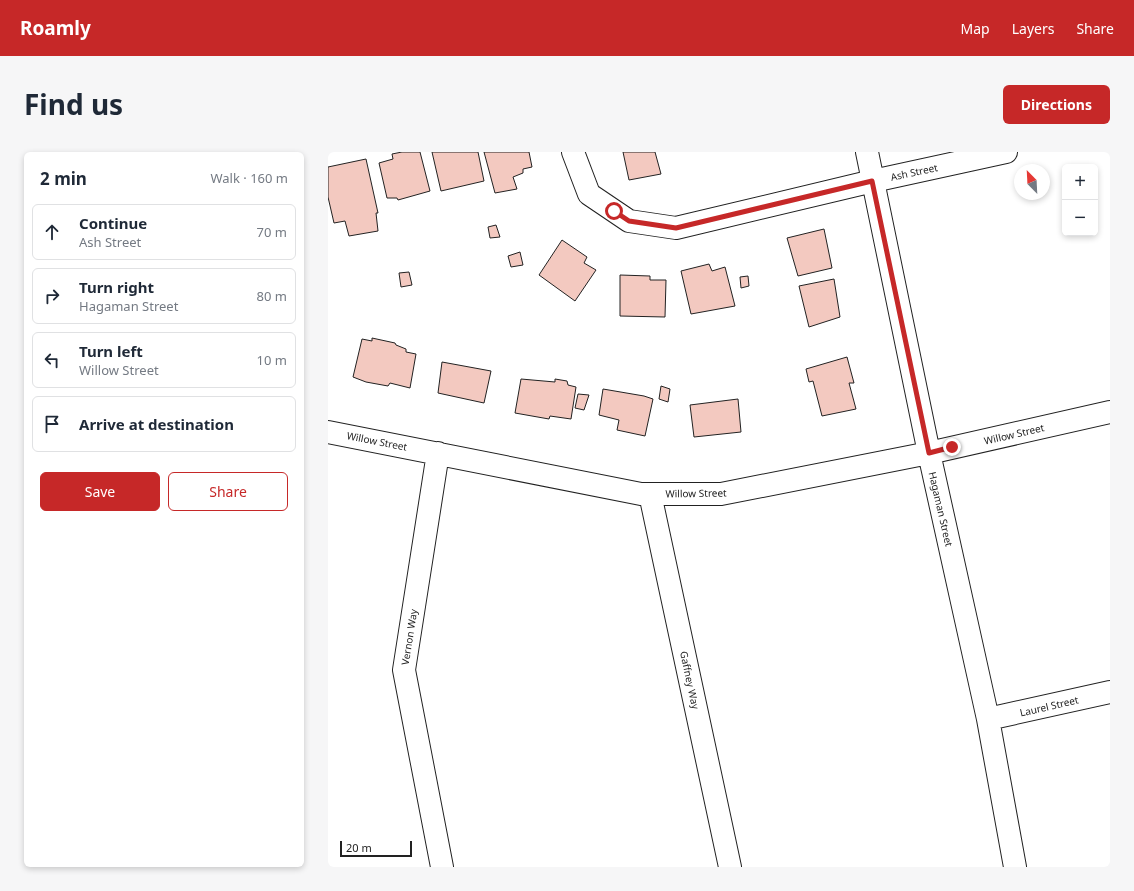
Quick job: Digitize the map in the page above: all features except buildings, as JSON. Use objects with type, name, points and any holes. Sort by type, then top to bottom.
[{"type":"street","name":"Ash Street","points":[[573,152],[589,194],[629,221],[676,228],[872,181],[1006,152]]},
{"type":"street","name":"Hagaman Street","points":[[866,152],[929,453],[988,719],[1015,867]]},
{"type":"street","name":"Willow Street","points":[[328,432],[640,494],[721,494],[929,453],[1110,412]]},
{"type":"street","name":"Vernon Way","points":[[438,454],[404,670],[442,867]]},
{"type":"street","name":"Gaffney Way","points":[[650,494],[730,867]]},
{"type":"street","name":"Laurel Street","points":[[988,719],[1110,692]]},
{"type":"route","points":[[614,211],[629,221],[676,228],[872,181],[929,453],[952,447]]}]
